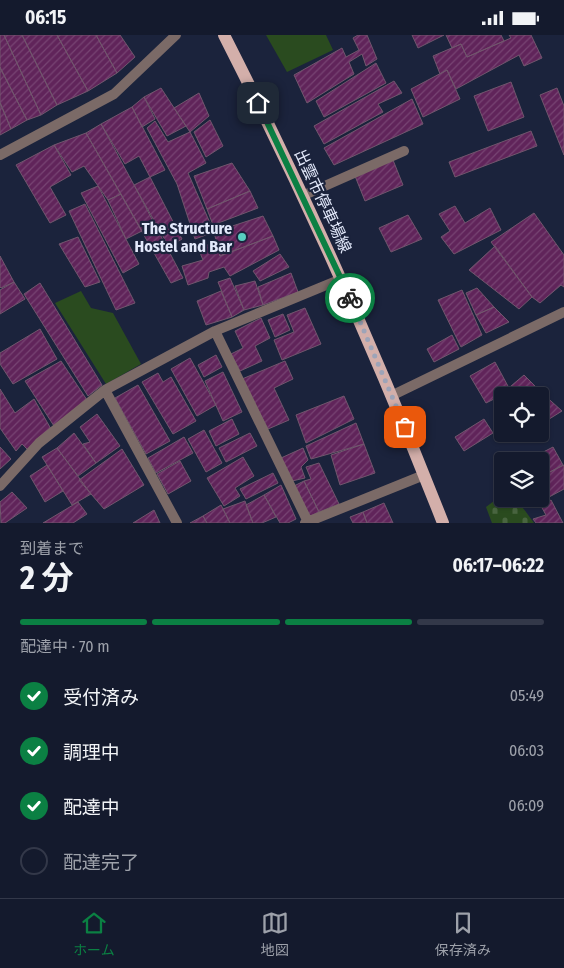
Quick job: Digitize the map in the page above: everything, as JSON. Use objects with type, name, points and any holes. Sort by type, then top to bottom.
[{"type":"main road","name":"出雲市停車場線","points":[[224,35],[341,279],[393,395],[443,523]]},
{"type":"street","points":[[0,155],[114,94],[176,35]]},
{"type":"street","points":[[302,195],[404,151]]},
{"type":"street","points":[[0,486],[40,443],[105,390],[215,331],[341,279]]},
{"type":"street","points":[[393,395],[564,312]]},
{"type":"street","points":[[215,331],[306,522],[424,475]]},
{"type":"street","points":[[105,390],[177,523]]},
{"type":"green space","points":[[266,35],[326,35],[333,50],[287,72]]},
{"type":"green space","points":[[81,291],[91,308],[113,313],[141,364],[106,384],[55,303]]},
{"type":"green space","points":[[494,501],[494,507],[522,507],[534,523],[492,523],[486,507]]},
{"type":"building","points":[[0,35],[4,35],[41,115],[27,120],[0,68]]},
{"type":"building","points":[[4,35],[22,35],[57,105],[41,115]]},
{"type":"building","points":[[22,35],[57,35],[88,91],[57,105]]},
{"type":"building","points":[[57,35],[96,35],[117,73],[88,91]]},
{"type":"building","points":[[96,35],[120,35],[135,57],[117,73]]},
{"type":"building","points":[[358,35],[367,35],[377,59],[366,66],[362,54],[349,62],[354,74],[307,103],[294,75],[342,48],[346,57],[359,50],[353,38]]},
{"type":"building","points":[[412,35],[444,35],[418,48]]},
{"type":"building","points":[[446,35],[501,35],[504,41],[467,57],[461,44],[452,48]]},
{"type":"building","points":[[509,35],[531,35],[542,58],[524,66],[519,55],[456,89],[447,70],[440,74],[433,56],[461,44],[467,57],[511,38]]},
{"type":"building","points":[[376,63],[386,83],[324,117],[316,101]]},
{"type":"building","points":[[0,67],[27,120],[11,129],[0,102]]},
{"type":"building","points":[[447,70],[460,99],[423,117],[411,89]]},
{"type":"building","points":[[394,81],[402,93],[378,104],[383,112],[324,144],[314,126]]},
{"type":"building","points":[[511,82],[524,117],[488,131],[474,96]]},
{"type":"building","points":[[161,88],[186,126],[167,136],[144,97]]},
{"type":"building","points":[[557,88],[564,106],[564,155],[540,95]]},
{"type":"building","points":[[199,93],[209,116],[190,132],[174,108]]},
{"type":"building","points":[[144,97],[155,119],[142,127],[132,107]]},
{"type":"building","points":[[412,99],[423,124],[334,165],[324,148]]},
{"type":"building","points":[[0,103],[11,129],[0,135]]},
{"type":"building","points":[[132,107],[165,170],[150,177],[139,156],[125,164],[101,124]]},
{"type":"building","points":[[210,120],[223,146],[206,157],[194,132]]},
{"type":"building","points":[[155,121],[168,142],[190,132],[206,163],[188,173],[214,232],[195,239],[177,184],[147,128]]},
{"type":"building","points":[[101,124],[183,278],[171,283],[86,133]]},
{"type":"building","points":[[531,131],[537,146],[455,177],[449,162]]},
{"type":"building","points":[[86,133],[121,194],[108,200],[84,166],[72,172],[54,145]]},
{"type":"building","points":[[54,145],[71,175],[50,187],[66,215],[50,223],[16,165]]},
{"type":"building","points":[[393,160],[403,185],[365,201],[355,176]]},
{"type":"building","points":[[232,163],[250,191],[207,209],[194,176]]},
{"type":"building","points":[[150,177],[182,239],[169,247],[134,185]]},
{"type":"building","points":[[98,186],[139,264],[123,273],[81,193]]},
{"type":"building","points":[[250,191],[258,208],[213,225],[207,209]]},
{"type":"building","points":[[121,194],[142,231],[126,239],[108,200]]},
{"type":"building","points":[[85,204],[135,303],[116,310],[69,211]]},
{"type":"building","points":[[455,206],[465,223],[490,208],[501,230],[454,254],[441,237],[450,231],[439,214]]},
{"type":"building","points":[[534,213],[564,255],[564,287],[561,285],[540,303],[532,297],[491,242]]},
{"type":"building","points":[[408,215],[422,239],[391,252],[379,228]]},
{"type":"building","points":[[263,216],[273,236],[220,256],[214,232]]},
{"type":"building","points":[[273,236],[279,250],[230,276],[224,267],[209,272],[208,278],[188,285],[182,266],[203,260],[198,248],[217,242],[220,256]]},
{"type":"building","points":[[78,237],[100,282],[85,287],[59,244]]},
{"type":"building","points":[[495,246],[532,297],[519,309],[469,270]]},
{"type":"building","points":[[280,254],[289,267],[260,281],[253,271]]},
{"type":"building","points":[[0,256],[14,282],[1,288],[0,287]]},
{"type":"building","points":[[291,273],[298,292],[263,305],[258,287]]},
{"type":"building","points":[[230,278],[244,310],[232,317],[218,282]]},
{"type":"building","points":[[255,281],[263,305],[244,310],[235,286]]},
{"type":"building","points":[[14,282],[25,299],[0,314],[0,290]]},
{"type":"building","points":[[40,283],[102,385],[88,396],[24,294]]},
{"type":"building","points":[[477,288],[494,307],[476,315],[466,293]]},
{"type":"building","points":[[462,290],[482,335],[461,347],[438,300]]},
{"type":"building","points":[[221,291],[232,317],[206,325],[197,301]]},
{"type":"building","points":[[494,307],[509,322],[486,333],[476,315]]},
{"type":"building","points":[[305,308],[321,344],[282,360],[274,340],[294,332],[287,315]]},
{"type":"building","points":[[283,314],[290,330],[275,337],[268,320]]},
{"type":"building","points":[[261,318],[270,338],[255,346],[262,361],[240,371],[231,354],[243,348],[235,331]]},
{"type":"building","points":[[40,329],[57,359],[13,384],[0,364],[0,353]]},
{"type":"building","points":[[452,335],[459,349],[434,362],[427,349]]},
{"type":"building","points":[[216,355],[222,367],[204,377],[198,365]]},
{"type":"building","points":[[190,358],[216,405],[197,416],[171,369]]},
{"type":"building","points":[[61,361],[87,400],[54,426],[25,381]]},
{"type":"building","points":[[285,361],[293,379],[274,388],[289,420],[268,429],[242,379]]},
{"type":"building","points":[[495,362],[508,387],[494,387],[494,399],[486,403],[470,376]]},
{"type":"building","points":[[223,372],[242,412],[223,421],[205,381]]},
{"type":"building","points":[[158,373],[163,382],[171,377],[196,421],[173,434],[142,382]]},
{"type":"building","points":[[524,375],[536,387],[510,387]]},
{"type":"building","points":[[138,385],[170,441],[146,454],[115,398]]},
{"type":"building","points":[[0,389],[15,413],[34,399],[51,429],[28,450],[22,444],[16,451],[0,428]]},
{"type":"building","points":[[344,396],[354,419],[306,443],[296,415]]},
{"type":"building","points":[[549,399],[562,411],[549,419]]},
{"type":"building","points":[[97,414],[120,446],[96,463],[83,444],[90,442],[80,427]]},
{"type":"building","points":[[232,419],[239,434],[216,446],[209,431]]},
{"type":"building","points":[[484,419],[493,433],[464,451],[455,437]]},
{"type":"building","points":[[356,423],[364,444],[311,459],[306,446]]},
{"type":"building","points":[[204,430],[222,463],[206,472],[188,439]]},
{"type":"building","points":[[74,433],[96,463],[78,476],[57,448]]},
{"type":"building","points":[[250,433],[257,446],[226,462],[219,448]]},
{"type":"building","points":[[184,437],[193,453],[156,473],[148,458]]},
{"type":"building","points":[[364,444],[375,473],[340,485],[331,455]]},
{"type":"building","points":[[0,447],[11,459],[0,469]]},
{"type":"building","points":[[553,447],[563,465],[549,472],[549,452],[543,452]]},
{"type":"building","points":[[57,448],[91,494],[72,505],[42,457]]},
{"type":"building","points":[[303,448],[308,460],[301,467],[305,478],[292,481],[281,458]]},
{"type":"building","points":[[122,449],[144,485],[104,509],[79,480]]},
{"type":"building","points":[[243,457],[254,476],[235,488],[240,496],[224,506],[207,478]]},
{"type":"building","points":[[180,461],[191,481],[168,494],[157,474]]},
{"type":"building","points":[[319,463],[339,504],[319,512],[304,481],[311,479],[306,467]]},
{"type":"building","points":[[47,465],[63,491],[45,502],[30,476]]},
{"type":"building","points":[[564,465],[564,489],[549,497],[549,472]]},
{"type":"building","points":[[273,473],[278,483],[246,499],[240,489]]},
{"type":"building","points":[[304,481],[319,512],[310,516],[294,486]]},
{"type":"building","points":[[281,485],[296,519],[288,523],[280,523],[264,495]]},
{"type":"building","points":[[12,492],[27,508],[5,523],[1,523],[0,502]]},
{"type":"building","points":[[264,495],[276,517],[262,523],[253,523],[246,505]]},
{"type":"building","points":[[551,500],[563,523],[536,523],[533,519],[546,515],[542,507],[549,507],[549,501]]},
{"type":"building","points":[[245,501],[253,523],[230,523],[223,509]]},
{"type":"building","points":[[78,502],[87,514],[73,523],[43,523]]},
{"type":"building","points":[[384,503],[393,523],[367,523],[363,512]]},
{"type":"building","points":[[221,505],[230,523],[207,523],[203,516]]},
{"type":"building","points":[[154,510],[160,523],[133,523]]},
{"type":"building","points":[[363,512],[367,523],[353,523],[350,517]]},
{"type":"building","points":[[203,516],[207,523],[190,523]]},
{"type":"way so far","points":[[350,298],[393,395],[405,427]]},
{"type":"place","name":"The Structure Hostel and Bar","points":[[242,237]]},
{"type":"route","points":[[258,103],[350,298]]}]
